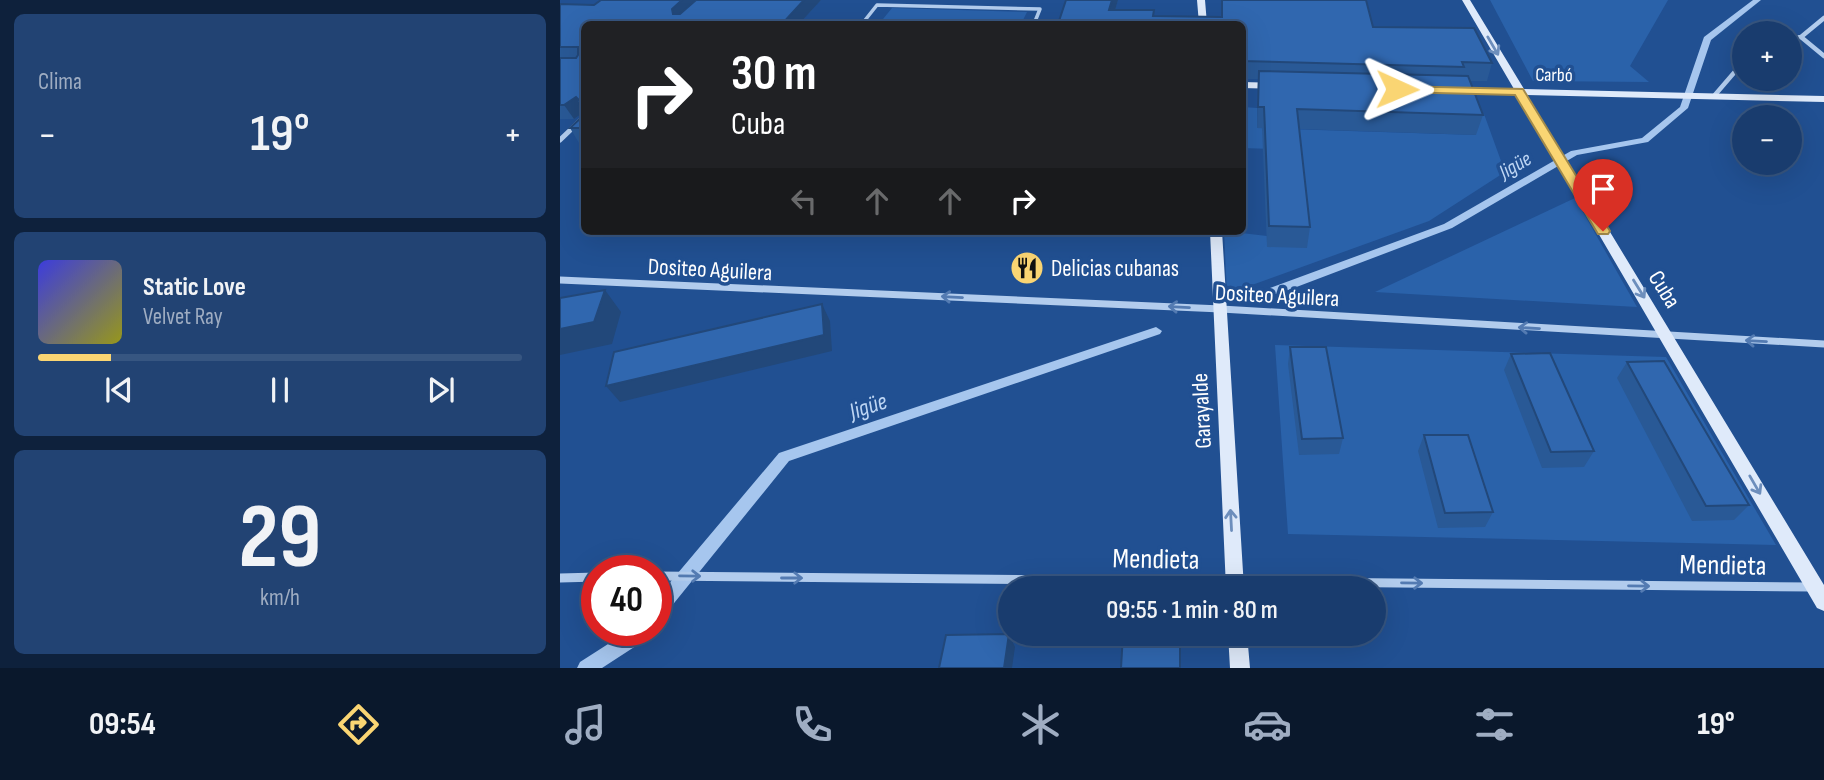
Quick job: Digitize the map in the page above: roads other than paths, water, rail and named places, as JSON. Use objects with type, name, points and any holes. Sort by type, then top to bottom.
[{"type":"street","points":[[1200,0],[1203,21]]},
{"type":"street","name":"Cuba","points":[[1466,0],[1547,140],[1819,587],[1824,602]]},
{"type":"street","points":[[1802,36],[1824,18]]},
{"type":"street","points":[[1802,38],[1824,55]]},
{"type":"street","points":[[1714,96],[1732,75]]},
{"type":"street","points":[[1246,85],[1283,86]]},
{"type":"street","name":"Carbó","points":[[1446,90],[1824,99]]},
{"type":"street","points":[[560,141],[581,120]]},
{"type":"street","name":"Garayalde","points":[[1216,235],[1235,576]]},
{"type":"street","name":"Dositeo Aguilera","points":[[560,280],[1221,309],[1824,344]]},
{"type":"street","name":"Mendieta","points":[[672,576],[998,581]]},
{"type":"street","points":[[560,578],[581,577]]},
{"type":"street","name":"Mendieta","points":[[1386,586],[1819,587]]},
{"type":"street","points":[[1239,646],[1240,668]]},
{"type":"lane","points":[[864,21],[877,5],[1040,9],[1035,21]]},
{"type":"waterway","name":"Jigüe","points":[[1274,291],[1448,226],[1574,153],[1645,140],[1684,108],[1707,39],[1757,0]]},
{"type":"waterway","name":"Jigüe","points":[[672,593],[784,457],[1156,331]]},
{"type":"waterway","name":"Jigüe","points":[[586,668],[620,646]]},
{"type":"place","name":"Delicias cubanas","points":[[1027,268]]}]
